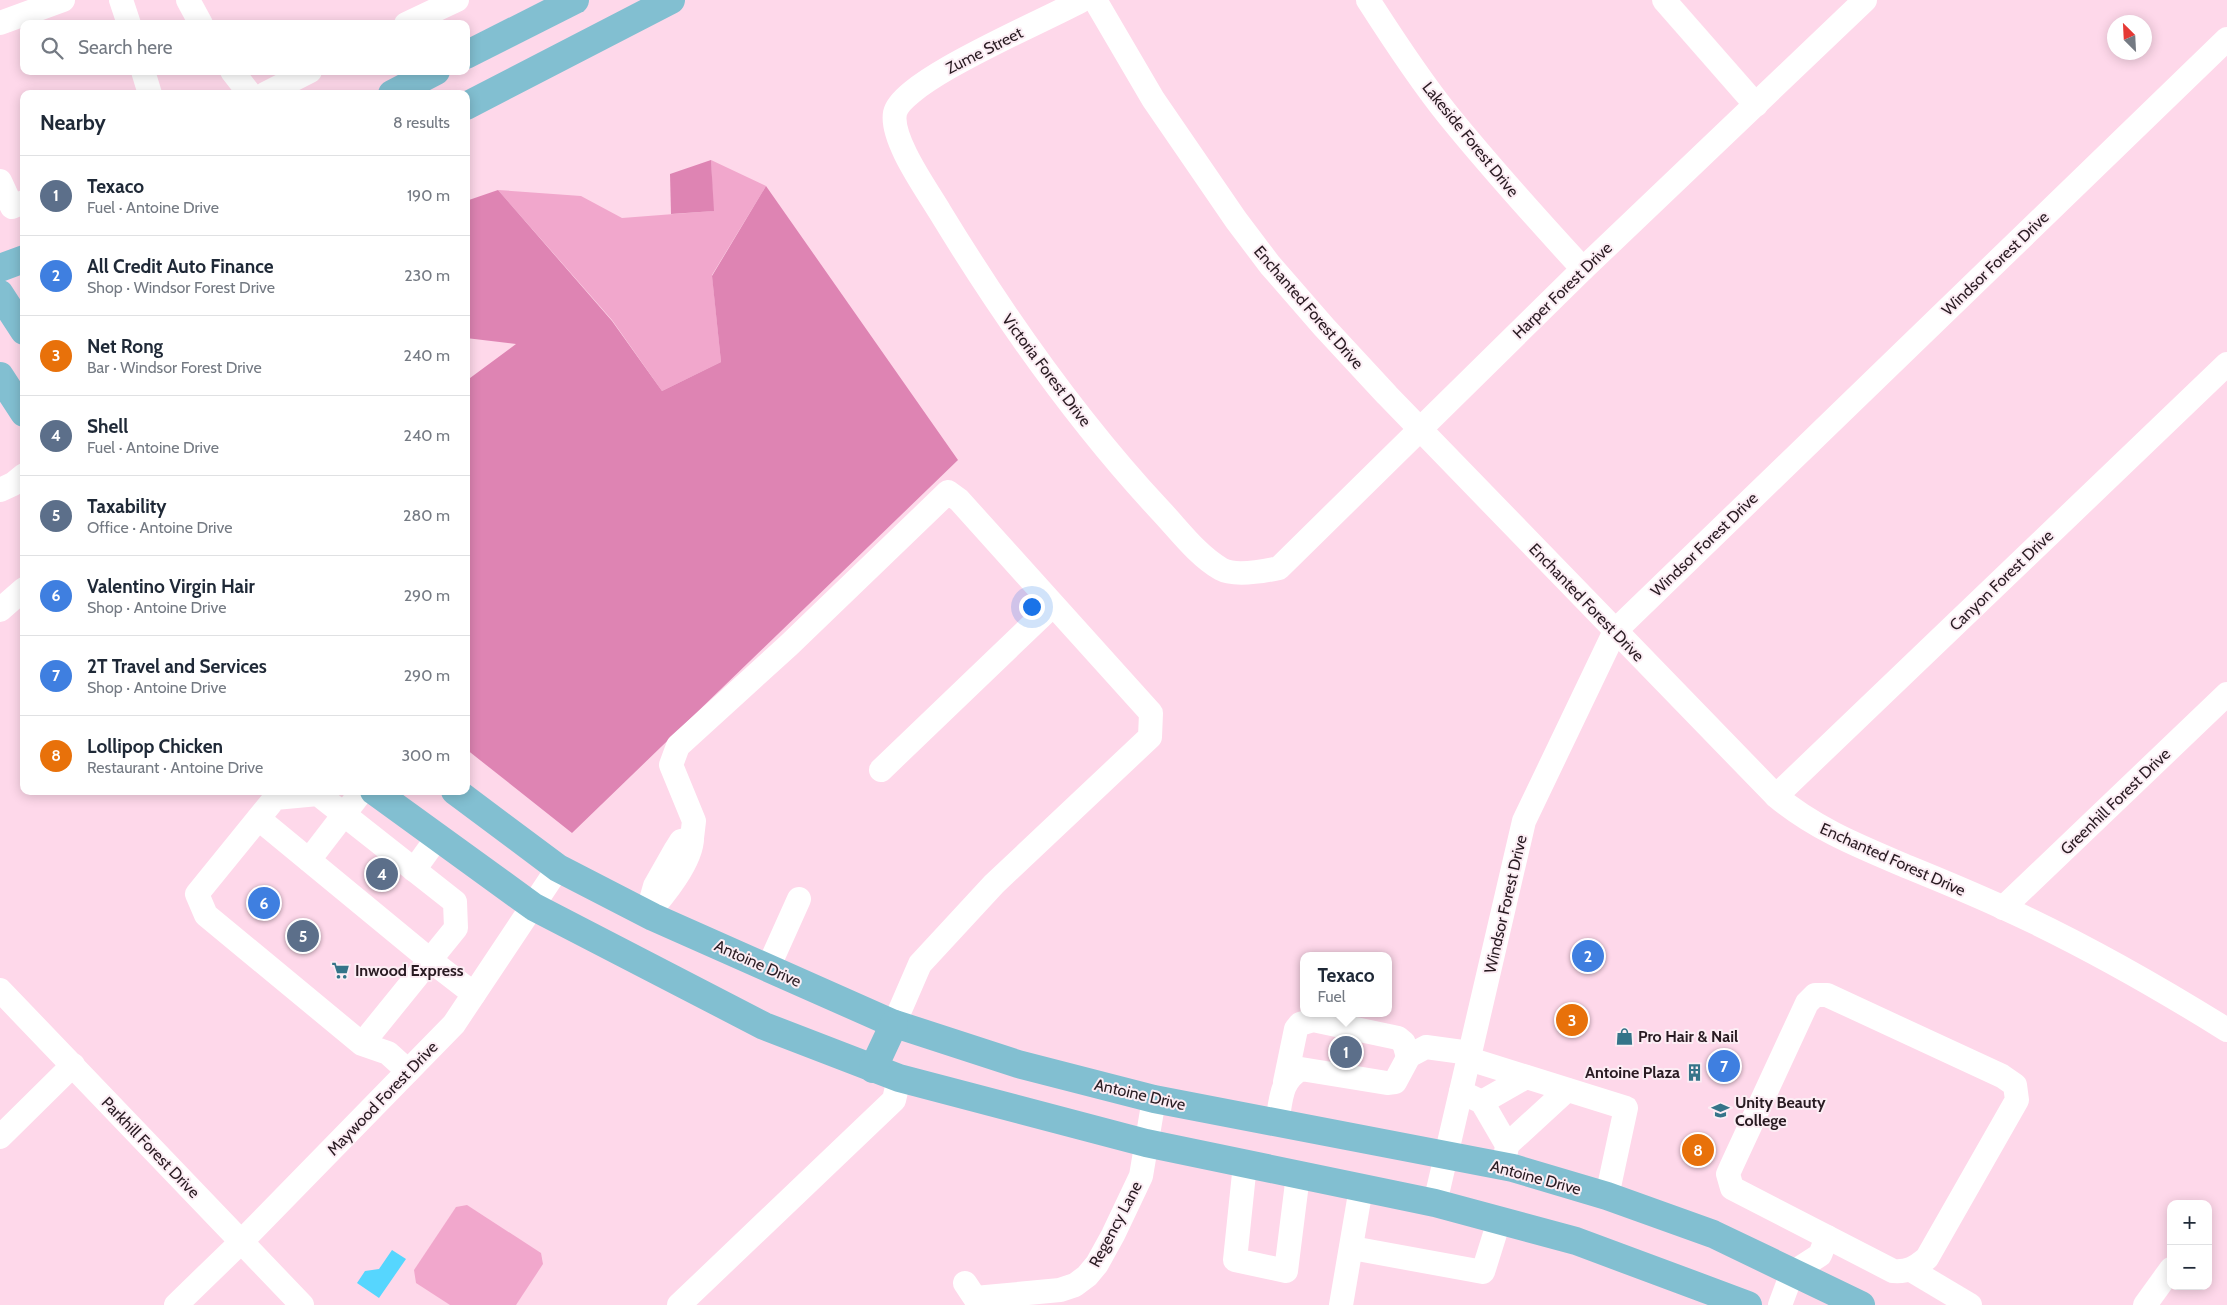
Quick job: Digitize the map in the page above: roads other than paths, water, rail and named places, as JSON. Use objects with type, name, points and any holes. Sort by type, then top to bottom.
[{"type":"main road","points":[[470,53],[575,0]]},
{"type":"main road","points":[[470,104],[671,0]]},
{"type":"main road","points":[[400,90],[428,75]]},
{"type":"main road","points":[[0,268],[20,260]]},
{"type":"main road","points":[[3,387],[20,408]]},
{"type":"main road","points":[[379,795],[534,906],[764,1026],[873,1069],[899,1078],[1146,1143],[1435,1203],[1576,1241],[1748,1305]]},
{"type":"main road","name":"Antoine Drive","points":[[460,795],[558,868],[646,914],[894,1024],[1018,1064],[1154,1099],[1446,1156],[1506,1156],[1607,1196],[1713,1234],[1861,1305]]},
{"type":"main road","points":[[873,1069],[894,1024]]},
{"type":"street","points":[[0,23],[63,0]]},
{"type":"street","points":[[121,0],[128,20]]},
{"type":"street","points":[[188,0],[199,20]]},
{"type":"street","name":"Zume Street","points":[[895,112],[918,86],[962,60],[1082,0]]},
{"type":"street","name":"Enchanted Forest Drive","points":[[1095,0],[1153,99],[1236,220],[1270,264],[1324,327],[1420,428],[1776,796],[1817,826],[1857,846],[2059,934],[2225,1027]]},
{"type":"street","name":"Lakeside Forest Drive","points":[[1368,0],[1398,46],[1447,114],[1583,269]]},
{"type":"street","points":[[1664,0],[1756,104]]},
{"type":"street","name":"Harper Forest Drive","points":[[1258,573],[1280,568],[1583,269],[1865,0]]},
{"type":"street","points":[[419,20],[448,11]]},
{"type":"street","name":"Windsor Forest Drive","points":[[1435,1203],[1446,1156],[1472,1097],[1470,1056],[1524,821],[1615,631],[2227,39]]},
{"type":"street","points":[[144,75],[149,90]]},
{"type":"street","points":[[273,90],[302,75]]},
{"type":"street","name":"Victoria Forest Drive","points":[[895,112],[896,129],[905,155],[1007,317],[1066,398],[1141,489],[1202,555],[1223,570],[1258,573]]},
{"type":"street","points":[[0,181],[12,207],[20,204]]},
{"type":"street","name":"Canyon Forest Drive","points":[[1776,796],[2227,364]]},
{"type":"street","points":[[0,490],[20,478]]},
{"type":"street","points":[[646,914],[655,886],[676,849],[681,842],[692,838],[694,821],[671,765],[678,746],[789,645],[948,492],[959,500],[1151,714],[1150,737],[994,884],[920,964],[894,1024]]},
{"type":"street","points":[[0,610],[20,592]]},
{"type":"street","points":[[881,770],[1053,605]]},
{"type":"street","name":"Greenhill Forest Drive","points":[[2003,908],[2227,694]]},
{"type":"street","points":[[308,795],[276,798],[197,894],[206,915],[362,1044],[388,1053],[408,1071]]},
{"type":"street","points":[[319,795],[343,816],[455,902],[456,928],[362,1044]]},
{"type":"street","points":[[309,860],[359,795]]},
{"type":"street","points":[[259,819],[474,994]]},
{"type":"street","points":[[414,870],[437,838]]},
{"type":"street","name":"Maywood Forest Drive","points":[[176,1305],[242,1241],[454,1024],[558,868]]},
{"type":"street","points":[[768,968],[799,899]]},
{"type":"street","name":"Parkhill Forest Drive","points":[[0,990],[302,1305]]},
{"type":"street","points":[[1815,995],[1827,995],[2002,1076],[2015,1085],[2017,1100],[1927,1258],[1911,1270],[1904,1272],[1893,1271],[1732,1188],[1728,1174],[1808,1003],[1815,995]]},
{"type":"street","points":[[1277,1123],[1296,1029],[1300,1024],[1313,1020],[1398,1038],[1404,1043],[1408,1057]]},
{"type":"street","points":[[1285,1082],[1292,1074],[1301,1069],[1386,1083],[1395,1082],[1408,1057],[1426,1047],[1470,1056],[1526,1077],[1626,1108],[1607,1196]]},
{"type":"street","points":[[0,1137],[73,1065]]},
{"type":"street","points":[[1526,1077],[1472,1097],[1506,1156],[1566,1090]]},
{"type":"street","points":[[679,1305],[894,1100],[899,1078]]},
{"type":"street","name":"Regency Lane","points":[[965,1283],[975,1298],[1057,1298],[1088,1276],[1097,1264],[1141,1176],[1154,1099]]},
{"type":"street","points":[[1245,1164],[1235,1260],[1286,1271],[1298,1175]]},
{"type":"street","points":[[1341,1305],[1361,1188]]},
{"type":"street","points":[[1352,1248],[1483,1272],[1500,1221]]},
{"type":"street","points":[[1780,1305],[1792,1272],[1820,1255],[1827,1237]]},
{"type":"street","points":[[1911,1270],[1970,1305]]},
{"type":"street","points":[[2146,1305],[2167,1275]]},
{"type":"water","points":[[392,1250],[406,1259],[379,1298],[357,1283],[365,1271],[379,1269]]},
{"type":"place","name":"Shell","points":[[382,874]]},
{"type":"place","name":"Valentino Virgin Hair","points":[[264,903]]},
{"type":"place","name":"Taxability","points":[[303,936]]},
{"type":"place","name":"All Credit Auto Finance","points":[[1588,956]]},
{"type":"place","name":"Inwood Express","points":[[341,970]]},
{"type":"place","name":"Net Rong","points":[[1572,1020]]},
{"type":"place","name":"Pro Hair & Nail","points":[[1624,1036]]},
{"type":"place","name":"Texaco","points":[[1346,1052]]},
{"type":"place","name":"2T Travel and Services","points":[[1724,1066]]},
{"type":"place","name":"Antoine Plaza","points":[[1694,1072]]},
{"type":"place","name":"Unity Beauty College","points":[[1721,1111]]},
{"type":"place","name":"Lollipop Chicken","points":[[1698,1150]]}]
